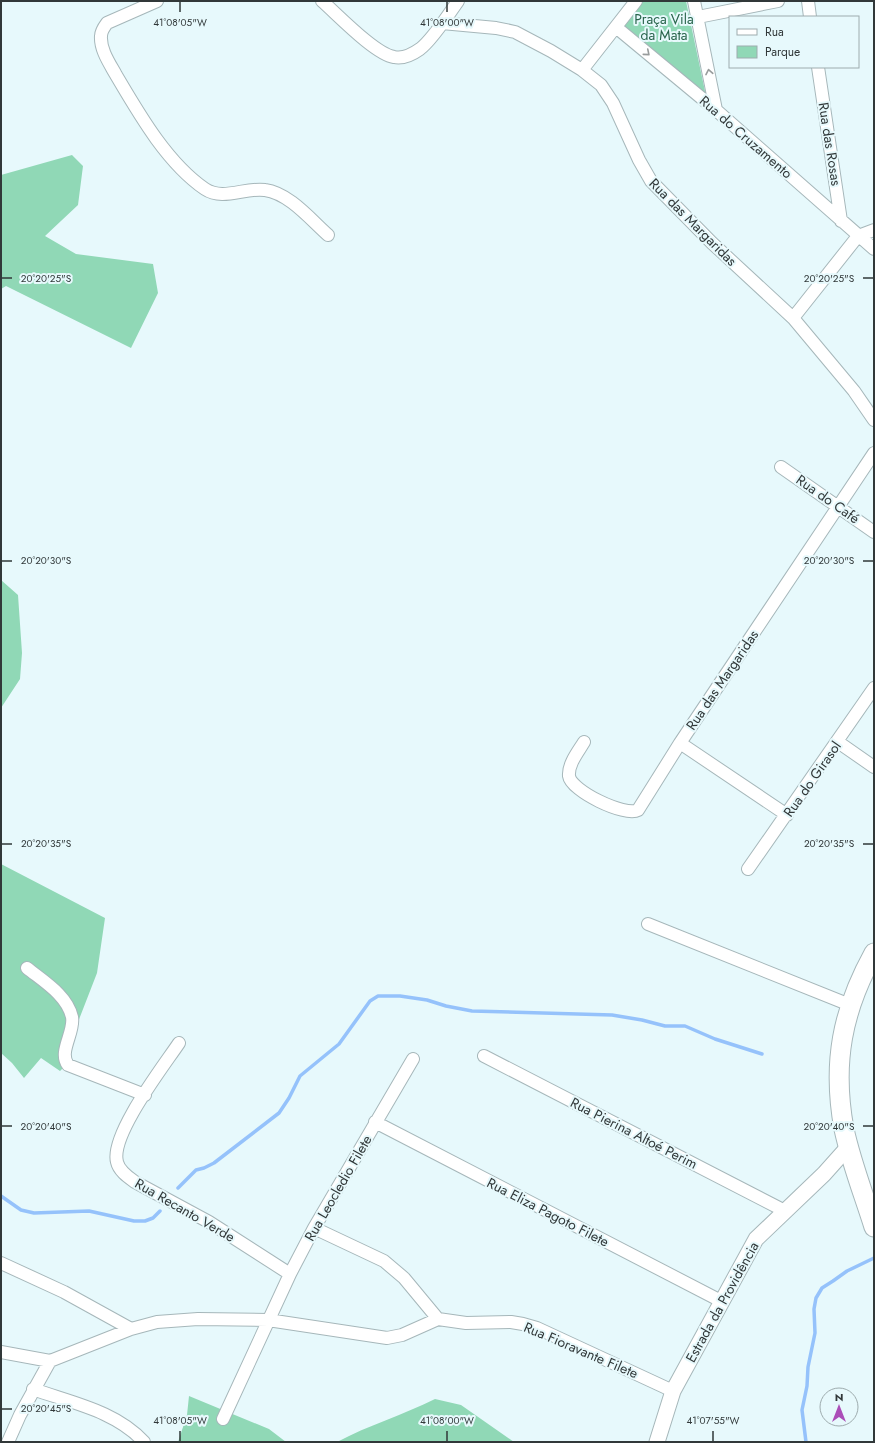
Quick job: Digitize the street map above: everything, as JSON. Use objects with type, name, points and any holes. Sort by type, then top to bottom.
[{"type":"main road","points":[[874,953],[850,1005],[840,1045],[842,1109],[849,1146],[874,1227]]},
{"type":"street","points":[[156,1],[107,23],[102,30],[101,36],[106,57],[128,96],[157,140],[177,163],[206,190],[228,194],[253,190],[276,192],[291,202],[328,235]]},
{"type":"street","points":[[322,1],[384,54],[394,57],[402,57],[422,48],[458,1]]},
{"type":"street","points":[[582,70],[617,28],[636,1]]},
{"type":"street","points":[[694,1],[716,110]]},
{"type":"street","points":[[698,17],[778,1]]},
{"type":"street","points":[[808,1],[810,16]]},
{"type":"street","name":"Rua das Margaridas","points":[[442,23],[496,28],[515,32],[533,40],[582,70],[601,85],[613,103],[639,160],[651,181],[712,243],[793,318],[854,391],[874,420]]},
{"type":"street","name":"Rua do Cruzamento","points":[[617,28],[716,110],[874,249]]},
{"type":"street","name":"Rua das Rosas","points":[[818,68],[841,221]]},
{"type":"street","points":[[793,318],[858,236],[874,230]]},
{"type":"street","name":"Rua das Margaridas","points":[[584,742],[570,767],[569,778],[572,783],[584,793],[614,807],[629,812],[638,810],[680,743],[837,506],[874,453]]},
{"type":"street","name":"Rua do Café","points":[[781,467],[874,532]]},
{"type":"street","name":"Rua do Girasol","points":[[748,869],[838,742],[874,688]]},
{"type":"street","points":[[838,742],[874,767]]},
{"type":"street","points":[[680,743],[787,815]]},
{"type":"street","points":[[648,924],[850,1005]]},
{"type":"street","points":[[26,968],[52,988],[69,1009],[72,1024],[65,1054],[68,1065],[144,1094]]},
{"type":"street","name":"Rua Recanto Verde","points":[[179,1043],[144,1094],[125,1127],[118,1142],[116,1156],[117,1163],[126,1176],[209,1222],[290,1274]]},
{"type":"street","name":"Rua Pierina Altoé Perim","points":[[484,1056],[785,1210]]},
{"type":"street","name":"Rua Leocledio Filete","points":[[223,1419],[268,1320],[314,1228],[413,1059]]},
{"type":"street","name":"Rua Eliza Pagoto Filete","points":[[375,1122],[721,1301]]},
{"type":"street","name":"Estrada da Providência","points":[[657,1442],[673,1391],[756,1239],[824,1174],[849,1146]]},
{"type":"street","points":[[1,1352],[50,1361],[132,1329],[157,1322],[181,1320],[268,1320],[387,1338],[402,1335],[438,1319],[396,1269],[384,1261],[314,1228]]},
{"type":"street","points":[[1,1263],[64,1292],[132,1329]]},
{"type":"street","name":"Rua Fioravante Filete","points":[[438,1319],[475,1323],[511,1322],[537,1328],[673,1391]]},
{"type":"street","points":[[8,1442],[33,1389],[50,1361]]},
{"type":"street","points":[[33,1389],[120,1421],[133,1430],[144,1442]]},
{"type":"green space","name":"Praça Vila da Mata","points":[[642,1],[686,1],[706,96],[623,27]]},
{"type":"green space","points":[[72,155],[83,166],[78,205],[45,236],[76,254],[153,264],[158,293],[131,348],[6,286],[1,289],[1,175]]},
{"type":"green space","points":[[1,580],[18,595],[22,653],[20,679],[1,708]]},
{"type":"green space","points":[[1,864],[105,918],[97,973],[66,1053],[63,1068],[60,1071],[41,1058],[24,1078],[12,1063],[1,1053]]},
{"type":"green space","points":[[189,1396],[269,1429],[286,1442],[178,1442],[187,1415]]},
{"type":"green space","points":[[435,1399],[461,1405],[514,1442],[337,1442],[361,1430]]},
{"type":"waterway","points":[[178,1188],[196,1170],[214,1163],[279,1113],[289,1098],[300,1076],[339,1044],[370,1001],[378,996],[400,996],[427,1000],[446,1006],[472,1011],[612,1015],[642,1020],[665,1026],[685,1026],[715,1039],[762,1054]]},
{"type":"waterway","points":[[1,1196],[21,1210],[34,1213],[89,1211],[134,1221],[145,1221],[153,1218],[160,1211]]},
{"type":"waterway","points":[[806,1442],[802,1410],[807,1386],[808,1367],[815,1333],[814,1309],[816,1298],[822,1288],[847,1271],[874,1258]]}]
